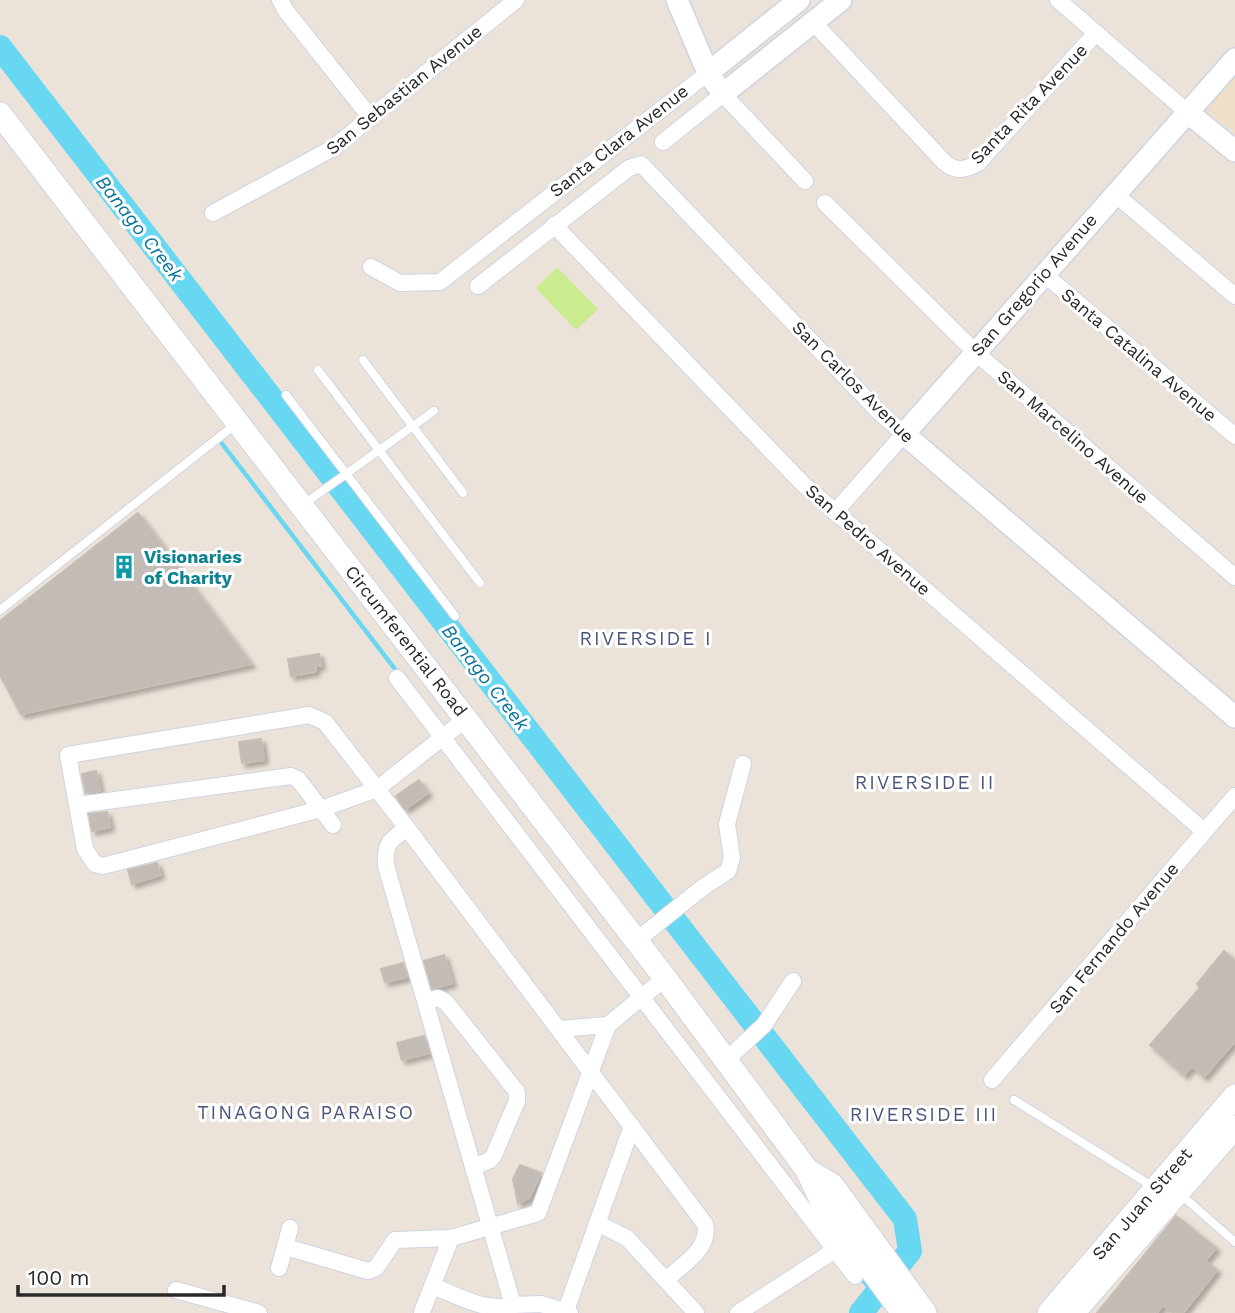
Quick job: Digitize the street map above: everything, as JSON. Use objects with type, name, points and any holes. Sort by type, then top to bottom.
[{"type":"main road","name":"Circumferential Road","points":[[0,114],[302,506],[452,731],[535,839],[637,940],[650,991],[726,1060],[768,1145],[807,1170],[824,1206],[865,1261],[909,1307]]},
{"type":"main road","name":"San Juan Street","points":[[1073,1313],[1168,1194],[1235,1096]]},
{"type":"main road","name":"San Juan Street","points":[[1049,1313],[1235,1127]]},
{"type":"street","points":[[280,0],[371,118]]},
{"type":"street","name":"San Sebastian Avenue","points":[[213,213],[311,162],[371,118],[516,0]]},
{"type":"street","points":[[677,0],[708,73],[723,94],[806,181]]},
{"type":"street","name":"Santa Clara Avenue","points":[[371,267],[400,283],[440,282],[799,0]]},
{"type":"street","name":"Santa Clara Avenue","points":[[663,142],[841,0]]},
{"type":"street","points":[[1058,0],[1235,151]]},
{"type":"street","name":"Santa Rita Avenue","points":[[813,22],[946,163],[962,170],[978,163],[1097,33]]},
{"type":"street","name":"San Gregorio Avenue","points":[[835,512],[1186,111],[1235,59]]},
{"type":"street","name":"San Carlos Avenue","points":[[478,286],[629,168],[640,164],[869,402],[1235,717]]},
{"type":"street","points":[[1114,193],[1235,296]]},
{"type":"street","name":"San Marcelino Avenue","points":[[825,203],[975,352],[1235,576]]},
{"type":"street","name":"San Pedro Avenue","points":[[554,225],[739,420],[835,512],[1204,831]]},
{"type":"street","name":"Santa Catalina Avenue","points":[[1044,274],[1235,436]]},
{"type":"street","points":[[397,678],[452,731],[377,789],[321,809],[103,866],[95,864],[85,849],[68,755],[76,751],[309,715],[325,722],[377,789],[407,828],[699,1214],[708,1234],[699,1249],[667,1279]]},
{"type":"street","points":[[637,940],[669,913],[728,872],[732,858],[727,824],[743,764]]},
{"type":"street","points":[[78,805],[280,775],[298,779],[333,825]]},
{"type":"street","name":"San Fernando Avenue","points":[[992,1080],[1235,796]]},
{"type":"street","points":[[407,828],[388,841],[384,852],[386,866],[513,1305]]},
{"type":"street","points":[[535,839],[768,1145],[835,1250],[865,1261]]},
{"type":"street","points":[[726,1060],[758,1030],[793,981]]},
{"type":"street","points":[[286,1247],[368,1271],[376,1268],[395,1240],[451,1238],[533,1216],[542,1208],[608,1026],[650,991]]},
{"type":"street","points":[[426,1001],[438,998],[446,1002],[517,1092],[517,1101],[494,1155],[490,1160],[472,1167]]},
{"type":"street","points":[[559,1029],[608,1026]]},
{"type":"street","points":[[433,1286],[487,1308],[503,1309],[513,1305],[541,1304],[567,1312],[632,1126]]},
{"type":"street","points":[[597,1223],[621,1232],[696,1313]]},
{"type":"street","points":[[279,1268],[290,1228]]},
{"type":"street","points":[[422,1312],[451,1238]]},
{"type":"street","points":[[738,1313],[835,1250]]},
{"type":"street","points":[[176,1290],[259,1313]]},
{"type":"lane","points":[[363,360],[463,493]]},
{"type":"lane","points":[[318,370],[480,583]]},
{"type":"lane","points":[[286,395],[344,477],[455,616]]},
{"type":"lane","points":[[302,506],[434,411]]},
{"type":"lane","points":[[0,610],[238,422]]},
{"type":"lane","points":[[1014,1100],[1168,1194],[1235,1242]]},
{"type":"shaded area","points":[[1235,73],[1235,133],[1204,107]]},
{"type":"green space","points":[[557,267],[598,309],[576,330],[536,288]]},
{"type":"building","name":"Visionaries of Charity","points":[[138,513],[251,664],[21,714],[0,675],[0,621]]},
{"type":"building","points":[[319,654],[321,666],[316,666],[315,672],[291,676],[288,659]]},
{"type":"building","points":[[261,739],[264,760],[242,763],[239,742]]},
{"type":"building","points":[[96,771],[100,791],[86,793],[82,774]]},
{"type":"building","points":[[419,780],[428,793],[405,809],[396,796]]},
{"type":"building","points":[[107,812],[110,827],[92,831],[89,814]]},
{"type":"building","points":[[157,863],[160,875],[132,884],[128,870]]},
{"type":"building","points":[[1224,951],[1235,961],[1235,1041],[1204,1077],[1192,1066],[1184,1075],[1150,1045],[1200,988],[1197,984]]},
{"type":"building","points":[[444,955],[452,983],[432,989],[424,961]]},
{"type":"building","points":[[403,963],[407,977],[385,982],[381,969]]},
{"type":"building","points":[[424,1036],[429,1053],[402,1060],[397,1043]]},
{"type":"building","points":[[520,1165],[541,1173],[529,1198],[518,1203],[513,1179]]},
{"type":"building","points":[[1176,1216],[1216,1248],[1205,1261],[1217,1270],[1183,1313],[1173,1313],[1163,1305],[1157,1313],[1097,1313]]},
{"type":"waterway","name":"Banago Creek","points":[[0,47],[905,1219],[910,1251],[861,1313]]},
{"type":"waterway","points":[[220,441],[398,673]]},
{"type":"waterway","points":[[859,1275],[876,1296]]},
{"type":"place","name":"Visionaries of Charity","points":[[124,567]]},
{"type":"district","name":"RIVERSIDE I","points":[[646,638]]},
{"type":"district","name":"RIVERSIDE II","points":[[925,782]]},
{"type":"district","name":"TINAGONG PARAISO","points":[[306,1112]]},
{"type":"district","name":"RIVERSIDE III","points":[[924,1114]]}]
